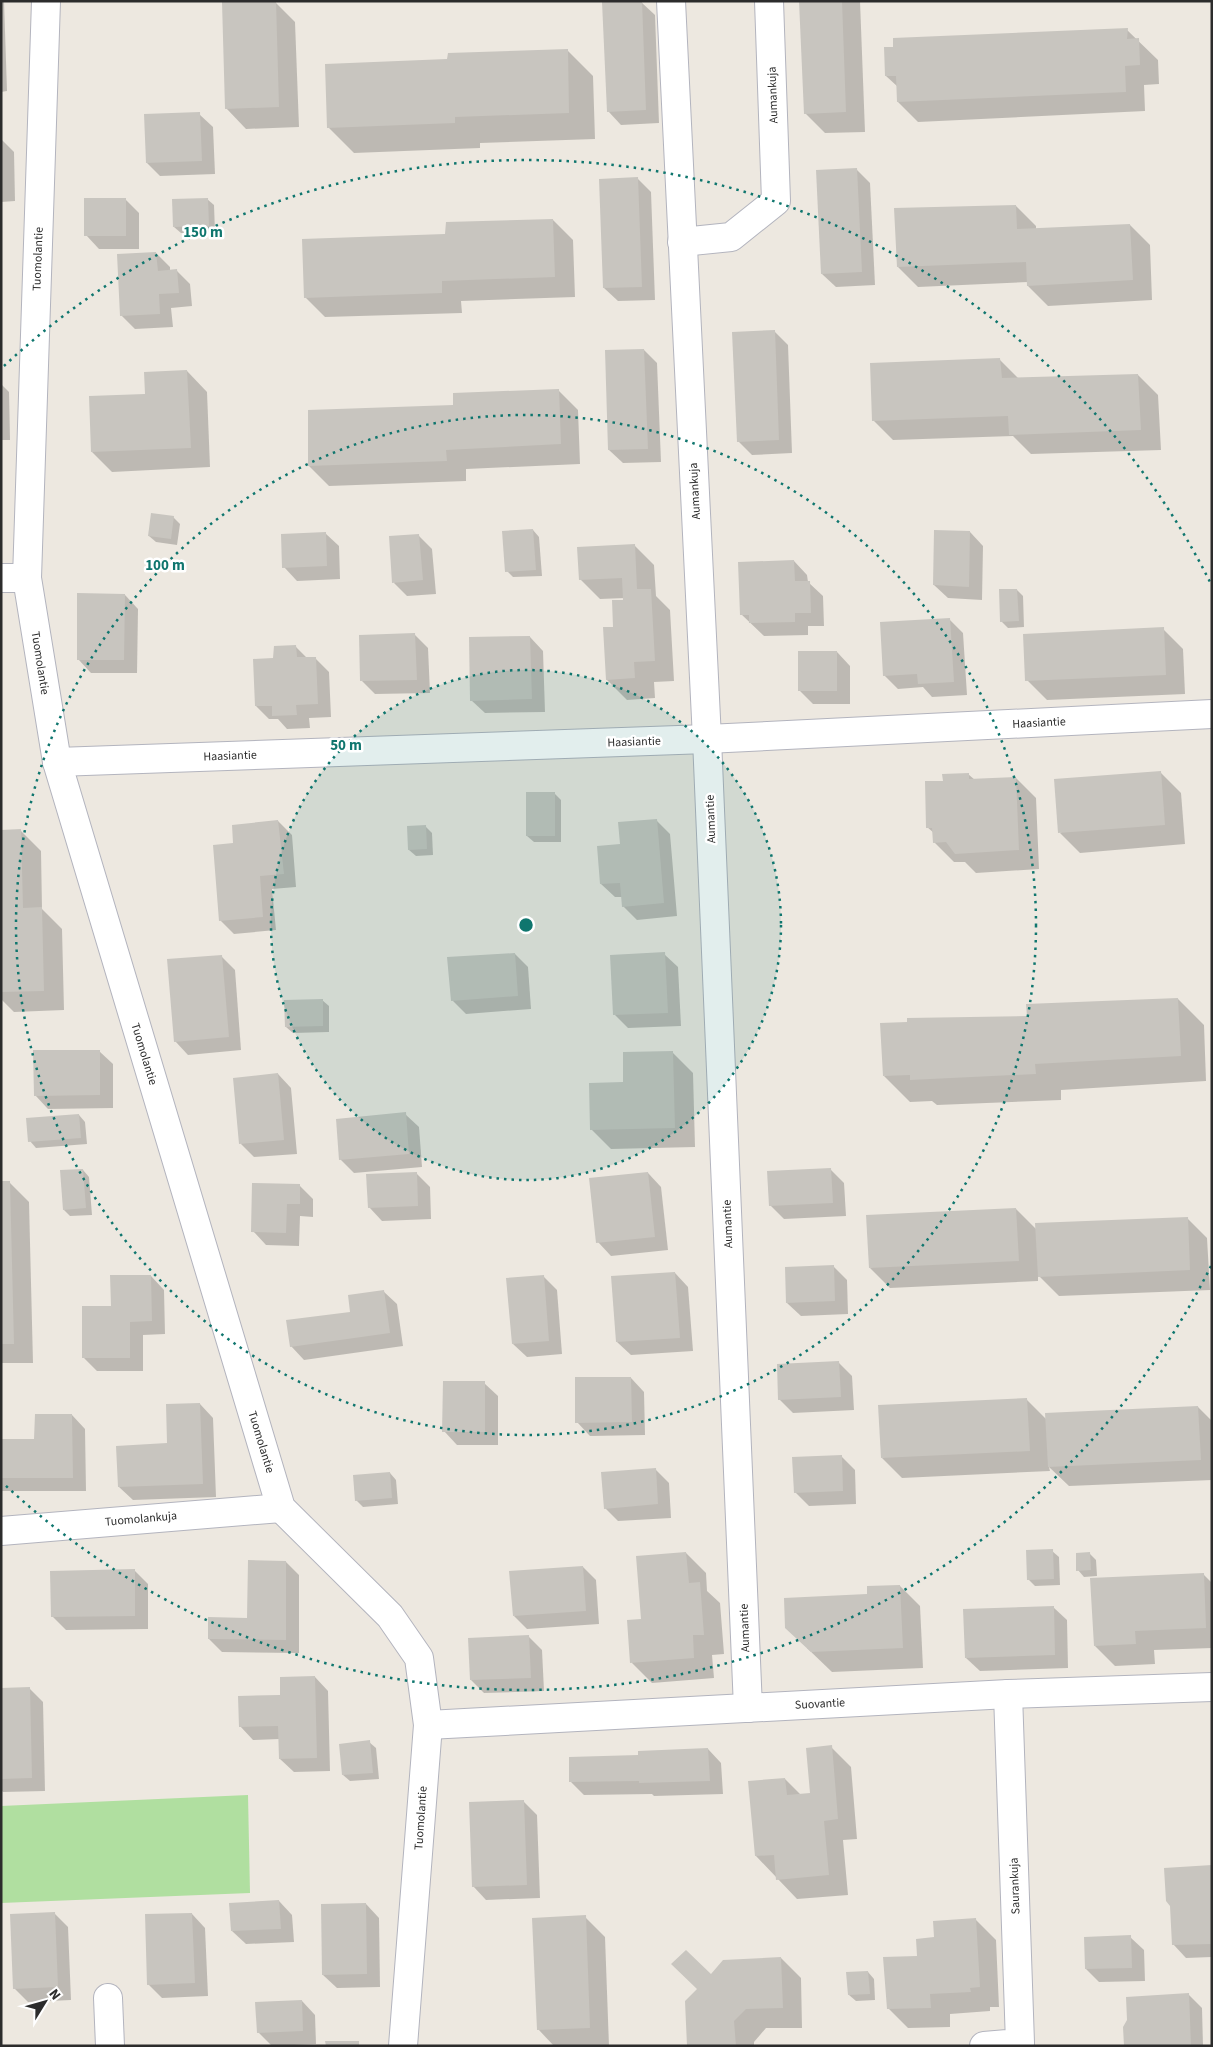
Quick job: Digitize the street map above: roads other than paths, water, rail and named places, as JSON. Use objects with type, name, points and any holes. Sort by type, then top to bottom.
[{"type":"street","name":"Tuomolantie","points":[[46,1],[14,578],[57,762],[281,1508],[390,1616],[419,1658],[428,1725],[403,2046]]},
{"type":"street","name":"Aumankuja","points":[[671,1],[707,739]]},
{"type":"street","name":"Aumankuja","points":[[682,242],[730,238],[776,201],[769,1]]},
{"type":"street","name":"Haasiantie","points":[[57,762],[707,739],[1212,714]]},
{"type":"street","name":"Aumantie","points":[[707,739],[748,1708]]},
{"type":"street","name":"Tuomolankuja","points":[[1,1531],[281,1508]]},
{"type":"street","name":"Suovantie","points":[[428,1725],[1008,1694],[1212,1686]]},
{"type":"street","name":"Saurankuja","points":[[984,2046],[1020,2043],[1008,1694]]},
{"type":"street","points":[[108,1998],[110,2046]]}]
